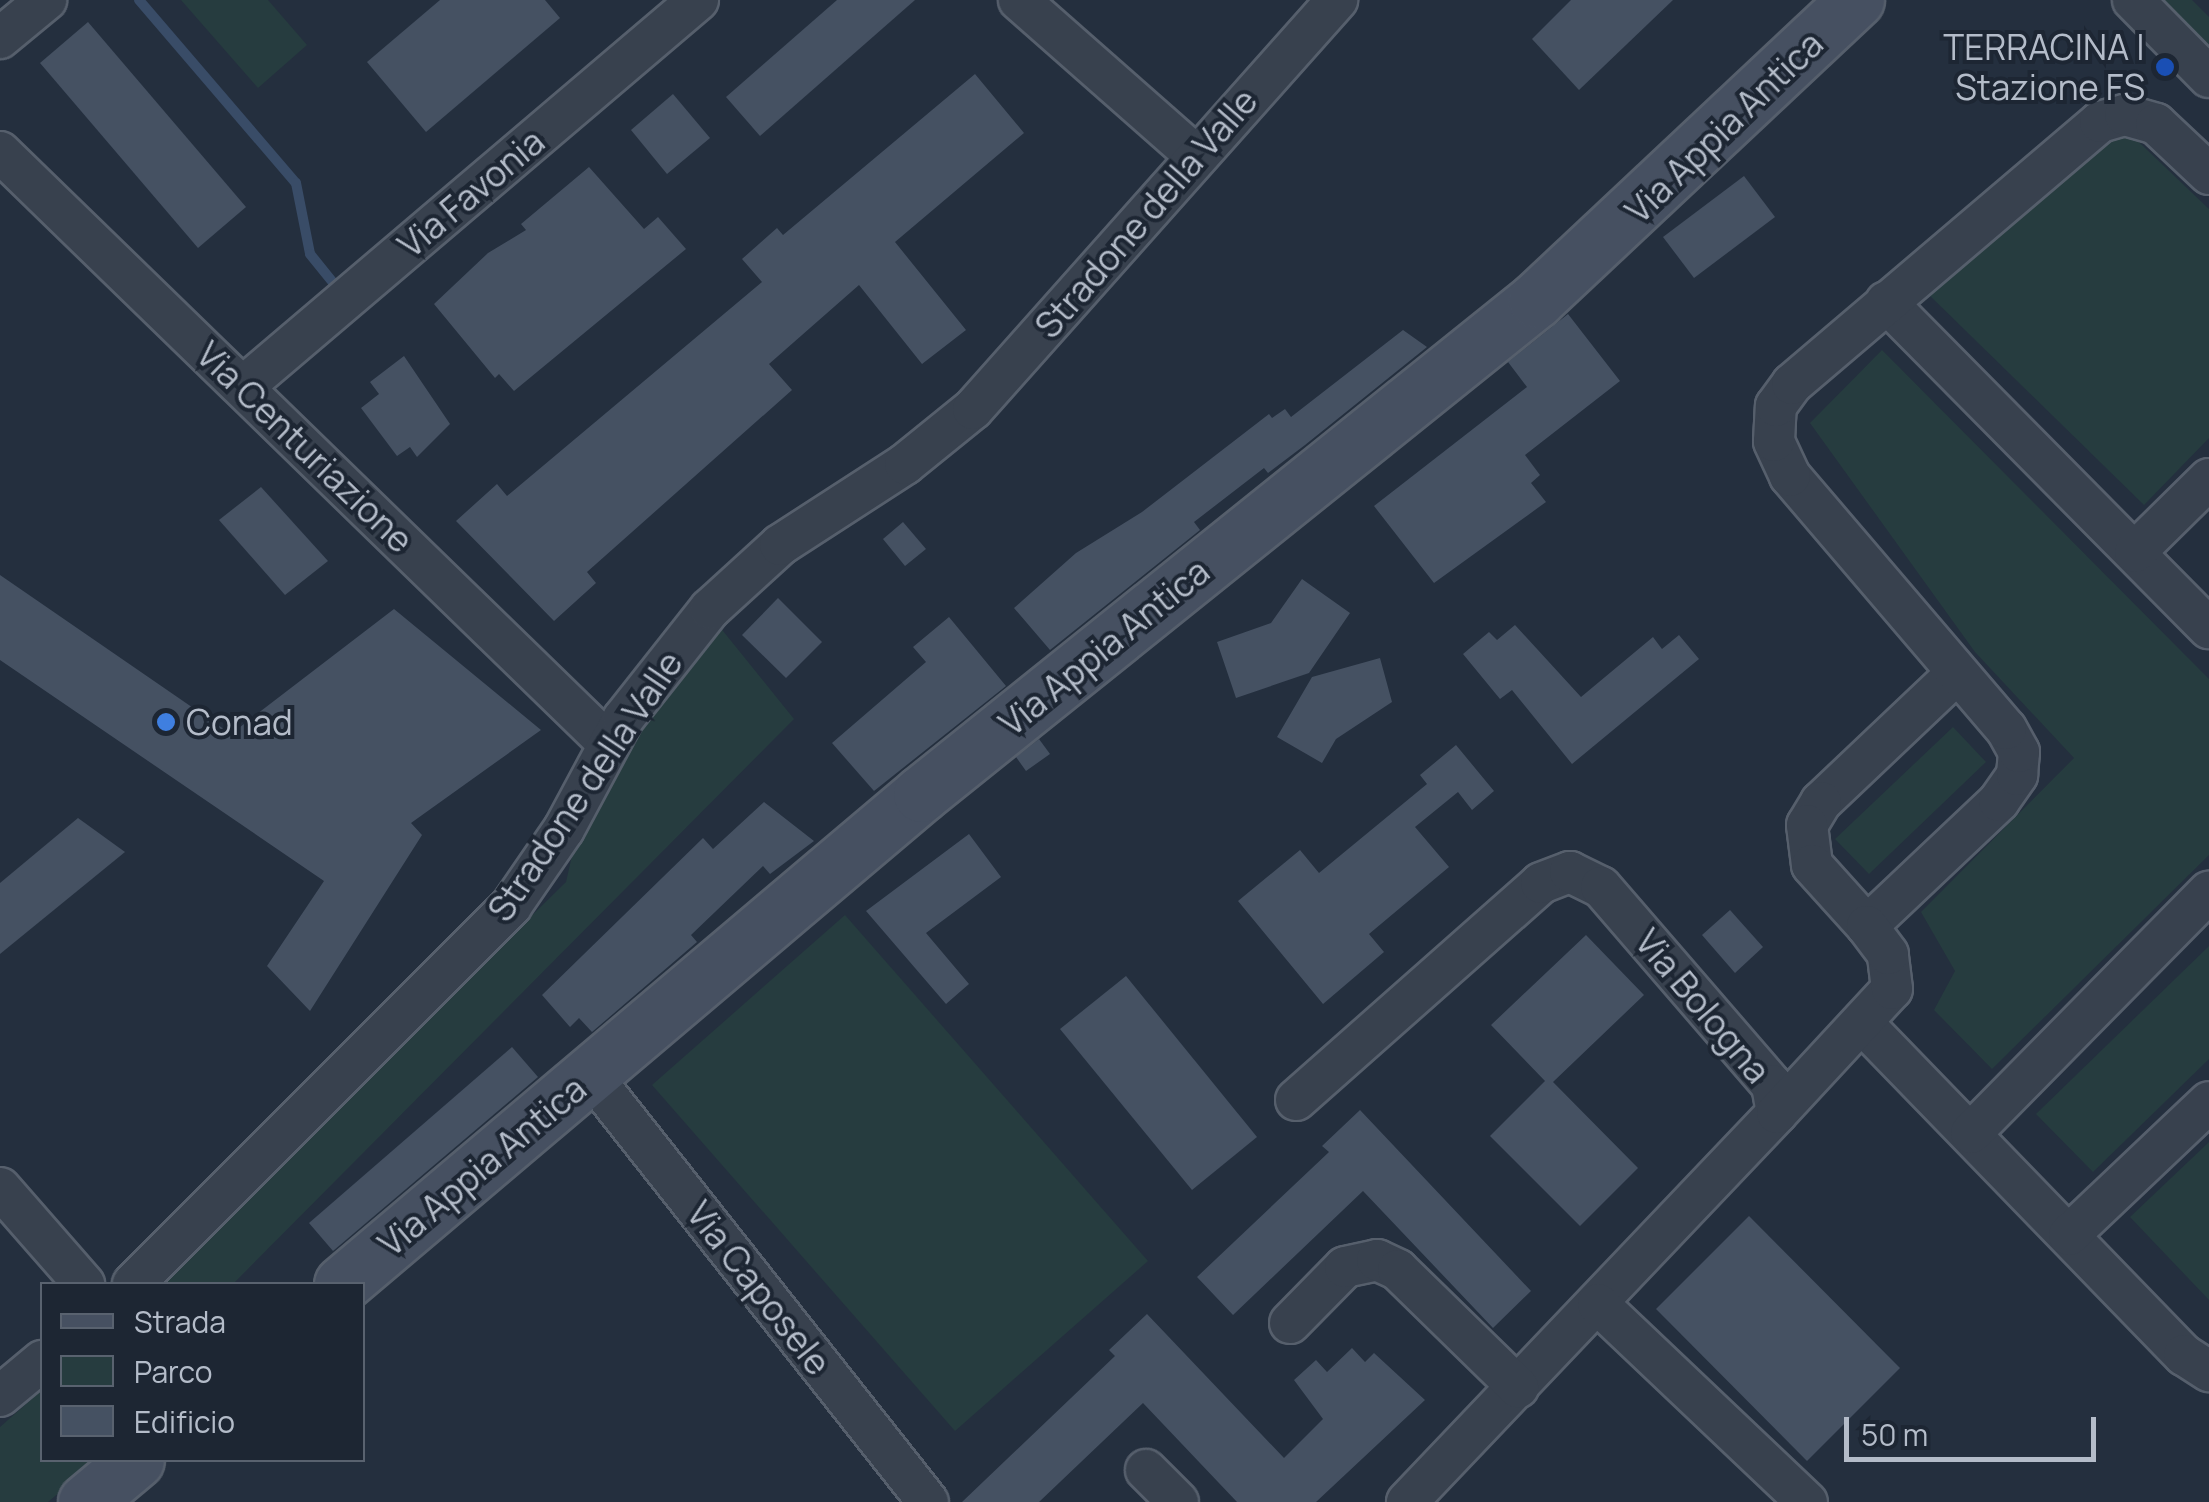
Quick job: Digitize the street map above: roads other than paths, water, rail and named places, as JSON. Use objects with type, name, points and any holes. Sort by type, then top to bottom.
[{"type":"street","points":[[0,38],[46,0]]},
{"type":"street","name":"Via Favonia","points":[[244,386],[698,0]]},
{"type":"street","points":[[1020,0],[1196,156]]},
{"type":"street","name":"Stradone della Valle","points":[[135,1282],[512,906],[564,829],[609,744],[655,674],[728,591],[780,545],[905,464],[972,409],[1336,0]]},
{"type":"street","name":"Via Appia Antica","points":[[344,1282],[921,794],[1536,300],[1856,0]]},
{"type":"street","points":[[2134,0],[2209,78]]},
{"type":"street","points":[[1867,926],[1999,801],[2016,776],[2014,740],[1954,674],[1790,476],[1774,441],[1782,396],[1886,302],[2100,122],[2126,114],[2156,124],[2209,174]]},
{"type":"street","name":"Via Centuriazione","points":[[0,152],[609,744]]},
{"type":"street","points":[[1886,302],[2209,628]]},
{"type":"street","points":[[2135,552],[2209,480]]},
{"type":"street","points":[[1777,1113],[1864,1025],[1895,980],[1888,954],[1812,865],[1807,825],[1821,802],[1954,674]]},
{"type":"street","name":"Via Bologna","points":[[1296,1100],[1540,883],[1570,872],[1601,887],[1756,1061],[1772,1085],[1777,1113],[1406,1502]]},
{"type":"street","points":[[1971,1133],[2209,892]]},
{"type":"street","points":[[1864,1025],[2184,1355],[2209,1372]]},
{"type":"street","name":"Via Caposele","points":[[590,1074],[928,1502]]},
{"type":"street","points":[[2069,1235],[2209,1102]]},
{"type":"street","points":[[0,1188],[82,1282]]},
{"type":"street","points":[[1290,1323],[1345,1268],[1377,1260],[1398,1270],[1518,1387]]},
{"type":"street","points":[[1598,1304],[1806,1502]]},
{"type":"street","points":[[0,1396],[40,1363]]},
{"type":"street","points":[[86,1502],[134,1462]]},
{"type":"street","points":[[1146,1470],[1178,1502]]},
{"type":"waterway","points":[[139,0],[296,183],[310,254],[334,284]]},
{"type":"place","name":"TERRACINA | Stazione FS","points":[[2165,67]]},
{"type":"place","name":"Conad","points":[[166,722]]}]
